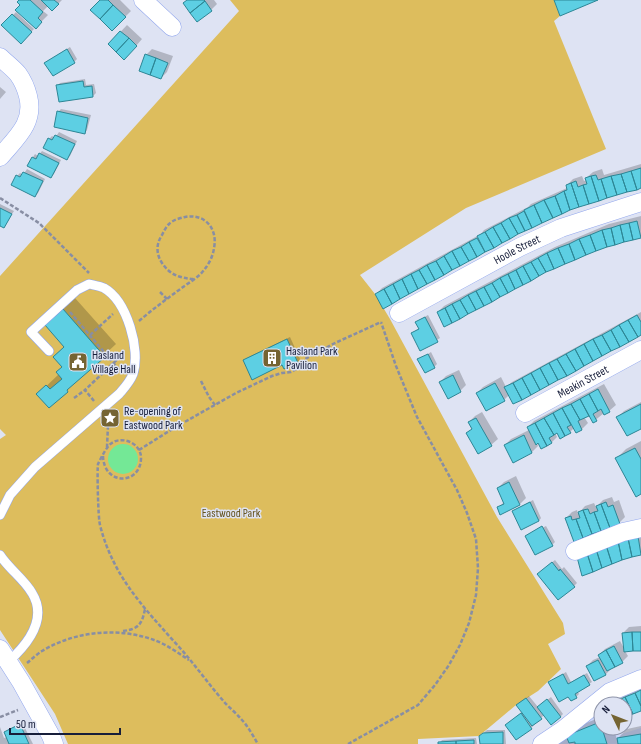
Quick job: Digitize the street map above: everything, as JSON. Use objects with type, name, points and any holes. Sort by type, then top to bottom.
[{"type":"street","points":[[146,10],[172,27]]},
{"type":"street","points":[[0,58],[18,74],[26,87],[31,107],[28,120],[20,134],[0,157]]},
{"type":"street","name":"Hoole Street","points":[[399,313],[520,247],[554,231],[607,212],[641,202]]},
{"type":"street","name":"Meakin Street","points":[[526,413],[641,350]]},
{"type":"street","points":[[575,551],[623,532],[641,528]]},
{"type":"street","points":[[7,661],[40,716],[54,744]]},
{"type":"street","points":[[542,744],[563,730],[610,692],[641,679]]},
{"type":"lane","points":[[0,515],[10,495],[35,467],[119,394],[130,382],[136,360],[135,344],[121,306],[104,288],[89,284],[77,290],[31,332],[49,351]]},
{"type":"lane","points":[[0,555],[32,593],[39,611],[36,624],[28,640],[19,652],[7,661]]},
{"type":"path","points":[[0,198],[39,223],[104,288]]},
{"type":"path","points":[[130,327],[193,279],[204,270],[213,256],[216,241],[213,228],[199,217],[189,216],[179,218],[169,224],[158,241],[158,251],[160,259],[166,269],[176,276],[193,279]]},
{"type":"path","points":[[160,292],[167,299]]},
{"type":"path","points":[[62,303],[130,382]]},
{"type":"path","points":[[90,335],[121,306]]},
{"type":"path","points":[[139,450],[174,428],[236,393],[272,376],[291,372],[301,366],[305,359],[335,343],[390,319],[399,313]]},
{"type":"path","points":[[348,744],[418,706],[440,678],[460,645],[469,623],[476,596],[478,568],[476,539],[457,490],[414,410],[399,373],[382,322]]},
{"type":"path","points":[[201,382],[215,405]]},
{"type":"path","points":[[74,398],[85,390]]},
{"type":"path","points":[[103,456],[103,464],[107,472],[114,477],[122,479],[130,477],[136,472],[140,466],[142,458],[139,450],[133,443],[124,440],[114,442],[107,447],[98,465],[99,523],[105,542],[116,566],[133,595],[193,662],[226,704],[242,720],[258,744]]},
{"type":"path","points":[[119,632],[130,630],[139,626],[143,620],[145,609]]},
{"type":"path","points":[[7,661],[42,652],[61,642],[100,632],[119,632],[137,634],[156,640],[193,662]]},
{"type":"shaded area","points":[[123,444],[134,448],[138,459],[134,470],[123,474],[112,470],[108,459],[112,448]]},
{"type":"shaded area","points":[[593,714],[593,736],[633,736],[633,730],[641,728],[641,744],[549,744]]},
{"type":"green space","name":"Eastwood Park","points":[[230,0],[554,0],[560,16],[554,21],[606,149],[466,208],[360,275],[375,294],[390,319],[497,517],[563,623],[565,634],[548,644],[561,669],[538,691],[516,705],[479,736],[418,739],[418,744],[68,744],[55,714],[0,630],[0,439],[6,435],[0,429],[0,276],[239,11]]},
{"type":"building","points":[[19,0],[30,0],[43,12],[38,18],[42,22],[36,29],[15,10],[20,5],[17,2]]},
{"type":"building","points":[[41,0],[54,0],[59,4],[52,11]]},
{"type":"building","points":[[100,0],[108,0],[113,5],[100,19],[90,10]]},
{"type":"building","points":[[187,0],[205,1],[190,13],[183,3]]},
{"type":"building","points":[[554,0],[598,0],[560,16]]},
{"type":"building","points":[[205,1],[212,11],[197,22],[190,13]]},
{"type":"building","points":[[113,5],[126,17],[112,31],[100,19]]},
{"type":"building","points":[[12,14],[32,32],[21,44],[1,25]]},
{"type":"building","points":[[120,31],[129,38],[116,52],[108,44]]},
{"type":"building","points":[[129,38],[137,46],[124,60],[116,52]]},
{"type":"building","points":[[67,49],[75,63],[53,76],[44,63]]},
{"type":"building","points":[[145,54],[156,58],[150,75],[139,71]]},
{"type":"building","points":[[156,58],[168,63],[161,79],[150,75]]},
{"type":"building","points":[[83,81],[84,87],[92,86],[93,97],[59,102],[56,85]]},
{"type":"building","points":[[57,111],[88,118],[85,134],[54,127]]},
{"type":"building","points":[[55,135],[75,144],[67,160],[43,148],[48,138],[52,140]]},
{"type":"building","points":[[39,153],[59,163],[51,178],[27,166],[32,157],[36,159]]},
{"type":"building","points":[[641,168],[641,188],[637,190],[631,171]]},
{"type":"building","points":[[631,171],[637,190],[627,192],[621,174]]},
{"type":"building","points":[[23,172],[43,181],[35,197],[11,185],[16,175],[20,177]]},
{"type":"building","points":[[621,174],[627,192],[617,195],[611,176]]},
{"type":"building","points":[[596,175],[598,180],[601,179],[607,198],[599,201],[591,176]]},
{"type":"building","points":[[591,176],[599,201],[589,204],[583,185],[587,184],[585,178]]},
{"type":"building","points":[[611,176],[617,195],[607,198],[601,179]]},
{"type":"building","points":[[576,181],[578,187],[583,185],[589,204],[579,207],[571,183]]},
{"type":"building","points":[[571,183],[579,207],[570,210],[564,191],[567,190],[566,185]]},
{"type":"building","points":[[564,191],[570,210],[562,214],[555,196]]},
{"type":"building","points":[[555,196],[562,214],[553,218],[544,200]]},
{"type":"building","points":[[544,200],[553,218],[542,223],[534,205]]},
{"type":"building","points":[[534,205],[542,223],[532,228],[524,210]]},
{"type":"building","points":[[0,208],[12,214],[4,228],[0,226]]},
{"type":"building","points":[[524,211],[532,228],[525,231],[517,215]]},
{"type":"building","points":[[517,215],[525,231],[518,234],[509,218]]},
{"type":"building","points":[[509,218],[518,234],[510,239],[501,223]]},
{"type":"building","points":[[637,221],[641,238],[633,240],[629,223]]},
{"type":"building","points":[[501,223],[510,239],[502,243],[493,227]]},
{"type":"building","points":[[629,223],[633,240],[624,242],[620,225]]},
{"type":"building","points":[[620,225],[624,242],[615,245],[611,228]]},
{"type":"building","points":[[493,227],[502,243],[494,248],[485,232]]},
{"type":"building","points":[[611,228],[615,245],[607,247],[602,230]]},
{"type":"building","points":[[602,230],[607,247],[596,251],[590,235]]},
{"type":"building","points":[[485,232],[494,248],[485,252],[477,236]]},
{"type":"building","points":[[590,235],[596,251],[586,255],[579,239]]},
{"type":"building","points":[[477,238],[485,252],[477,257],[469,242]]},
{"type":"building","points":[[579,239],[586,255],[575,260],[569,244]]},
{"type":"building","points":[[469,242],[477,257],[469,261],[461,247]]},
{"type":"building","points":[[569,244],[575,260],[565,264],[558,248]]},
{"type":"building","points":[[461,247],[469,261],[460,266],[452,251]]},
{"type":"building","points":[[558,248],[565,264],[554,269],[547,253]]},
{"type":"building","points":[[452,251],[460,266],[452,270],[444,256]]},
{"type":"building","points":[[547,253],[554,269],[546,272],[538,258]]},
{"type":"building","points":[[444,256],[452,270],[444,275],[436,261]]},
{"type":"building","points":[[538,258],[546,272],[539,276],[531,262]]},
{"type":"building","points":[[436,261],[444,275],[435,280],[427,265]]},
{"type":"building","points":[[531,262],[539,276],[531,281],[523,266]]},
{"type":"building","points":[[427,265],[435,280],[427,284],[419,270]]},
{"type":"building","points":[[523,266],[531,281],[523,285],[516,270]]},
{"type":"building","points":[[419,270],[427,284],[418,289],[411,274]]},
{"type":"building","points":[[516,270],[523,285],[515,289],[508,274]]},
{"type":"building","points":[[411,274],[418,289],[409,294],[402,279]]},
{"type":"building","points":[[508,274],[515,289],[508,293],[500,278]]},
{"type":"building","points":[[500,278],[508,293],[500,297],[492,283]]},
{"type":"building","points":[[402,279],[409,294],[400,299],[393,284]]},
{"type":"building","points":[[492,283],[500,297],[492,302],[484,287]]},
{"type":"building","points":[[393,284],[400,299],[392,304],[384,289]]},
{"type":"building","points":[[484,287],[492,302],[484,306],[476,291]]},
{"type":"building","points":[[384,289],[392,304],[383,309],[375,294]]},
{"type":"building","points":[[476,291],[484,306],[476,310],[468,295]]},
{"type":"building","points":[[468,295],[476,310],[468,314],[460,300]]},
{"type":"building","points":[[460,300],[468,314],[460,319],[452,304]]},
{"type":"building","points":[[452,304],[460,319],[452,323],[445,308]]},
{"type":"building","points":[[445,308],[452,323],[444,327],[437,312]]},
{"type":"building","name":"Hasland Village Hall","points":[[63,309],[105,357],[49,408],[36,394],[46,385],[50,389],[62,379],[56,372],[62,367],[53,357],[64,347],[45,325]]},
{"type":"building","points":[[637,315],[641,322],[641,335],[638,337],[628,320]]},
{"type":"building","points":[[425,317],[438,342],[420,351],[411,333],[419,329],[415,322]]},
{"type":"building","points":[[628,320],[638,337],[629,342],[619,325]]},
{"type":"building","points":[[619,325],[629,342],[620,347],[611,330]]},
{"type":"building","points":[[611,330],[620,347],[611,351],[602,335]]},
{"type":"building","points":[[602,335],[611,351],[602,356],[593,339]]},
{"type":"building","name":"Hasland Park Pavilion","points":[[287,339],[298,363],[284,369],[282,365],[252,380],[243,360]]},
{"type":"building","points":[[593,339],[602,356],[593,361],[584,344]]},
{"type":"building","points":[[584,344],[593,361],[584,366],[575,349]]},
{"type":"building","points":[[575,349],[584,366],[576,371],[566,354]]},
{"type":"building","points":[[428,354],[435,368],[425,373],[417,359]]},
{"type":"building","points":[[566,354],[576,371],[567,376],[557,359]]},
{"type":"building","points":[[557,359],[567,376],[558,380],[549,363]]},
{"type":"building","points":[[549,363],[558,380],[549,385],[540,368]]},
{"type":"building","points":[[540,368],[549,385],[540,390],[531,373]]},
{"type":"building","points":[[531,373],[540,390],[531,395],[522,378]]},
{"type":"building","points":[[453,375],[461,392],[448,399],[439,382]]},
{"type":"building","points":[[522,378],[531,395],[522,400],[513,383]]},
{"type":"building","points":[[495,383],[505,401],[486,411],[476,393]]},
{"type":"building","points":[[513,383],[522,400],[513,404],[504,387]]},
{"type":"building","points":[[598,389],[610,412],[604,415],[601,409],[598,411],[589,394]]},
{"type":"building","points":[[589,394],[598,411],[593,414],[597,421],[593,423],[580,399]]},
{"type":"building","points":[[580,399],[589,416],[580,420],[571,404]]},
{"type":"building","points":[[571,404],[580,420],[578,421],[582,430],[576,433],[562,408]]},
{"type":"building","points":[[641,404],[641,429],[627,436],[616,417]]},
{"type":"building","points":[[562,408],[571,425],[567,427],[571,433],[565,436],[553,413]]},
{"type":"building","points":[[553,413],[565,436],[560,439],[557,433],[554,435],[544,418]]},
{"type":"building","points":[[476,418],[492,446],[478,454],[466,433],[472,429],[468,422]]},
{"type":"building","points":[[544,418],[554,435],[549,438],[552,443],[547,446],[535,423]]},
{"type":"building","points":[[535,423],[547,446],[541,449],[538,443],[536,445],[527,427]]},
{"type":"building","points":[[524,435],[532,453],[513,463],[504,445]]},
{"type":"building","points":[[635,448],[641,459],[641,494],[636,497],[615,458]]},
{"type":"building","points":[[509,482],[520,505],[500,515],[497,507],[504,504],[497,488]]},
{"type":"building","points":[[530,502],[539,521],[521,530],[512,511]]},
{"type":"building","points":[[606,502],[608,507],[613,505],[620,524],[610,528],[601,504]]},
{"type":"building","points":[[601,504],[610,528],[601,531],[594,512],[598,511],[596,506]]},
{"type":"building","points":[[588,509],[590,514],[594,512],[601,531],[592,534],[583,510]]},
{"type":"building","points":[[583,510],[592,534],[583,538],[576,519],[580,518],[578,512]]},
{"type":"building","points":[[571,516],[572,520],[576,519],[583,538],[574,542],[565,518]]},
{"type":"building","points":[[542,526],[553,546],[535,555],[525,536]]},
{"type":"building","points":[[638,536],[641,555],[632,557],[628,538]]},
{"type":"building","points":[[628,538],[632,557],[622,560],[618,541]]},
{"type":"building","points":[[618,541],[622,560],[612,564],[606,545]]},
{"type":"building","points":[[606,545],[612,564],[602,568],[596,549]]},
{"type":"building","points":[[596,549],[602,568],[593,572],[587,553]]},
{"type":"building","points":[[587,553],[593,572],[582,576],[577,557]]},
{"type":"building","points":[[552,562],[575,587],[558,600],[537,574]]},
{"type":"building","points":[[632,632],[633,651],[624,652],[622,633]]},
{"type":"building","points":[[632,632],[641,632],[641,651],[633,651]]},
{"type":"building","points":[[614,646],[623,663],[615,667],[606,650]]},
{"type":"building","points":[[606,650],[615,667],[607,671],[598,655]]},
{"type":"building","points":[[598,660],[606,675],[594,681],[586,666]]},
{"type":"building","points":[[563,674],[568,684],[584,675],[590,685],[575,694],[577,698],[571,701],[568,697],[559,702],[548,682]]},
{"type":"building","points":[[641,690],[641,706],[635,693]]},
{"type":"building","points":[[635,693],[641,706],[641,711],[633,714],[633,696],[628,696]]},
{"type":"building","points":[[526,698],[542,719],[532,726],[516,705]]},
{"type":"building","points":[[547,699],[561,717],[551,725],[537,707]]},
{"type":"building","points":[[521,713],[532,729],[516,740],[505,725]]},
{"type":"building","points":[[20,724],[29,744],[9,744],[4,732]]},
{"type":"building","points":[[593,725],[593,736],[604,736],[607,744],[569,743],[567,738],[568,735]]},
{"type":"building","points":[[503,732],[503,744],[480,744],[479,736],[483,733]]},
{"type":"building","points":[[641,734],[641,744],[618,744],[617,738]]},
{"type":"building","points":[[474,740],[474,744],[456,744],[456,741]]},
{"type":"building","points":[[456,741],[456,744],[438,744],[438,742]]},
{"type":"place","name":"Hasland Park Pavilion","points":[[272,358]]},
{"type":"place","name":"Hasland Village Hall","points":[[78,362]]},
{"type":"place","name":"Re-opening of Eastwood Park","points":[[110,418]]}]
